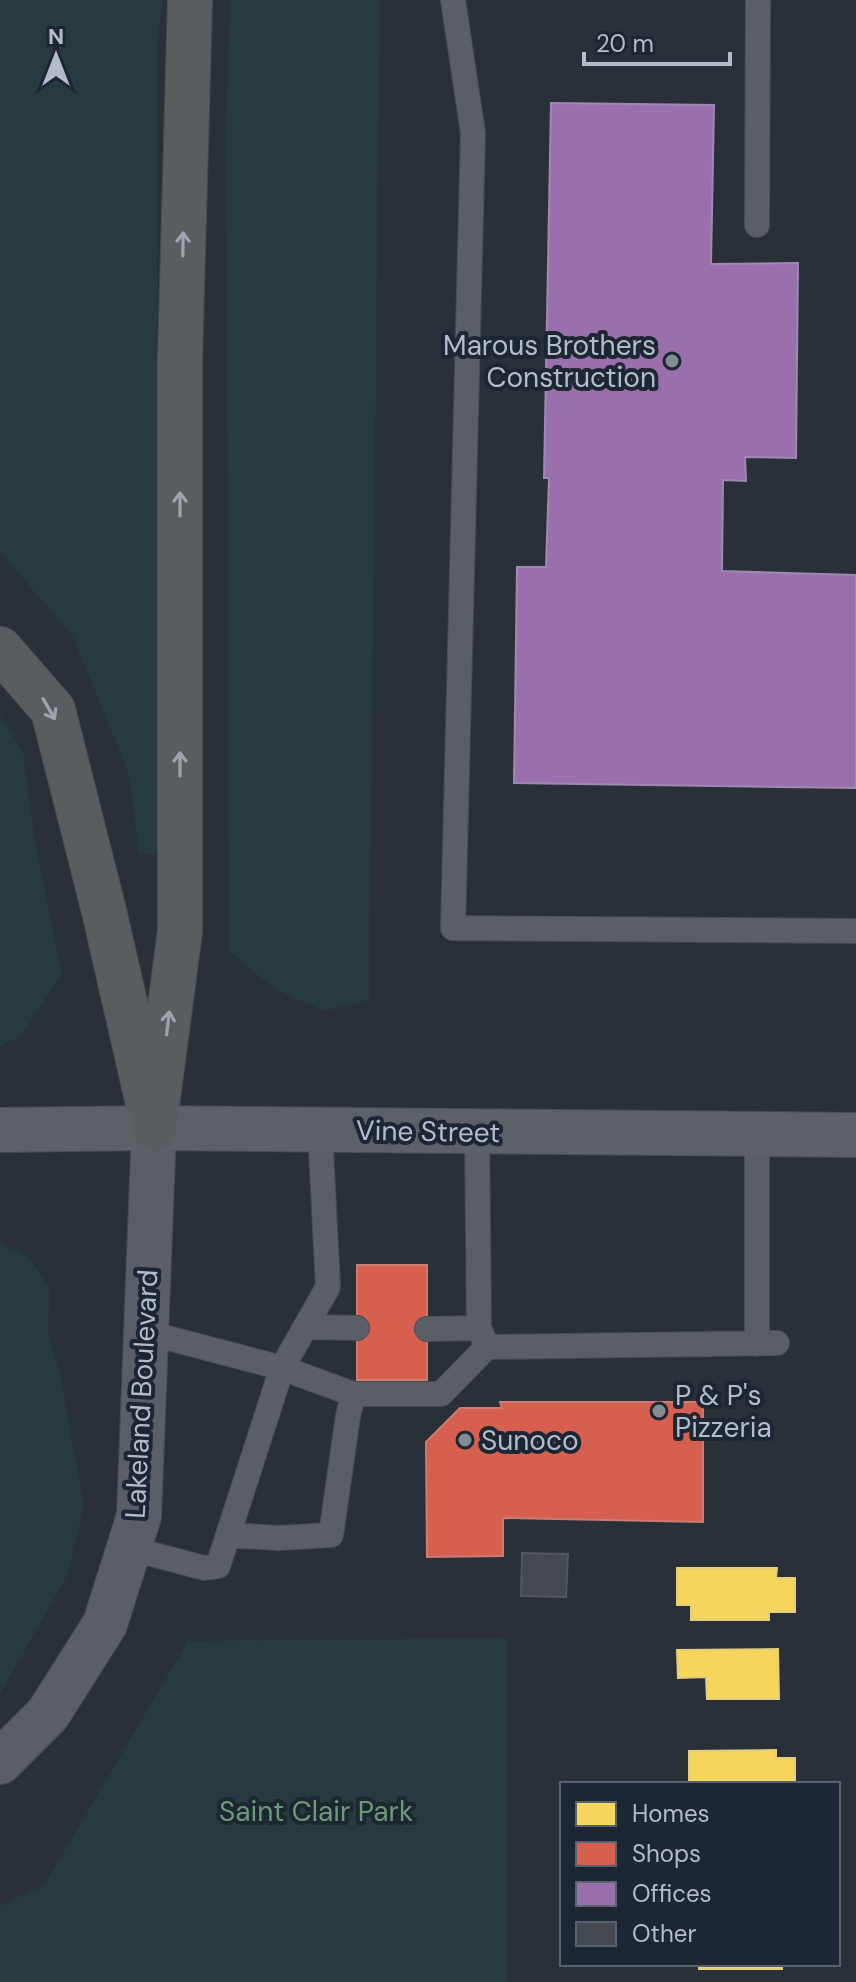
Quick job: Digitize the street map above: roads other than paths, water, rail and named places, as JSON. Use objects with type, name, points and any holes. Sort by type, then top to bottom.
[{"type":"highway","points":[[154,1128],[180,931],[180,374],[190,0]]},
{"type":"highway","points":[[0,649],[53,710],[154,1128]]},
{"type":"main road","name":"Vine Street","points":[[0,1130],[154,1128],[856,1135]]},
{"type":"street","name":"Lakeland Boulevard","points":[[0,1762],[48,1714],[105,1624],[139,1516],[154,1128]]},
{"type":"lane","points":[[453,0],[473,133],[453,928],[856,931]]},
{"type":"lane","points":[[757,225],[758,0]]},
{"type":"lane","points":[[129,1548],[204,1568],[218,1566],[282,1368],[328,1287],[320,1130]]},
{"type":"lane","points":[[145,1332],[282,1368],[353,1394],[441,1394],[483,1338],[477,1131]]},
{"type":"lane","points":[[427,1329],[483,1338],[767,1343],[757,1134]]},
{"type":"lane","points":[[305,1327],[357,1328]]},
{"type":"lane","points":[[228,1535],[279,1538],[331,1535],[353,1394]]},
{"type":"place","name":"Marous Brothers Construction","points":[[672,361]]},
{"type":"place","name":"P & P's Pizzeria","points":[[659,1411]]},
{"type":"place","name":"Sunoco","points":[[465,1440]]},
{"type":"park label","name":"Saint Clair Park","points":[[316,1811]]}]
